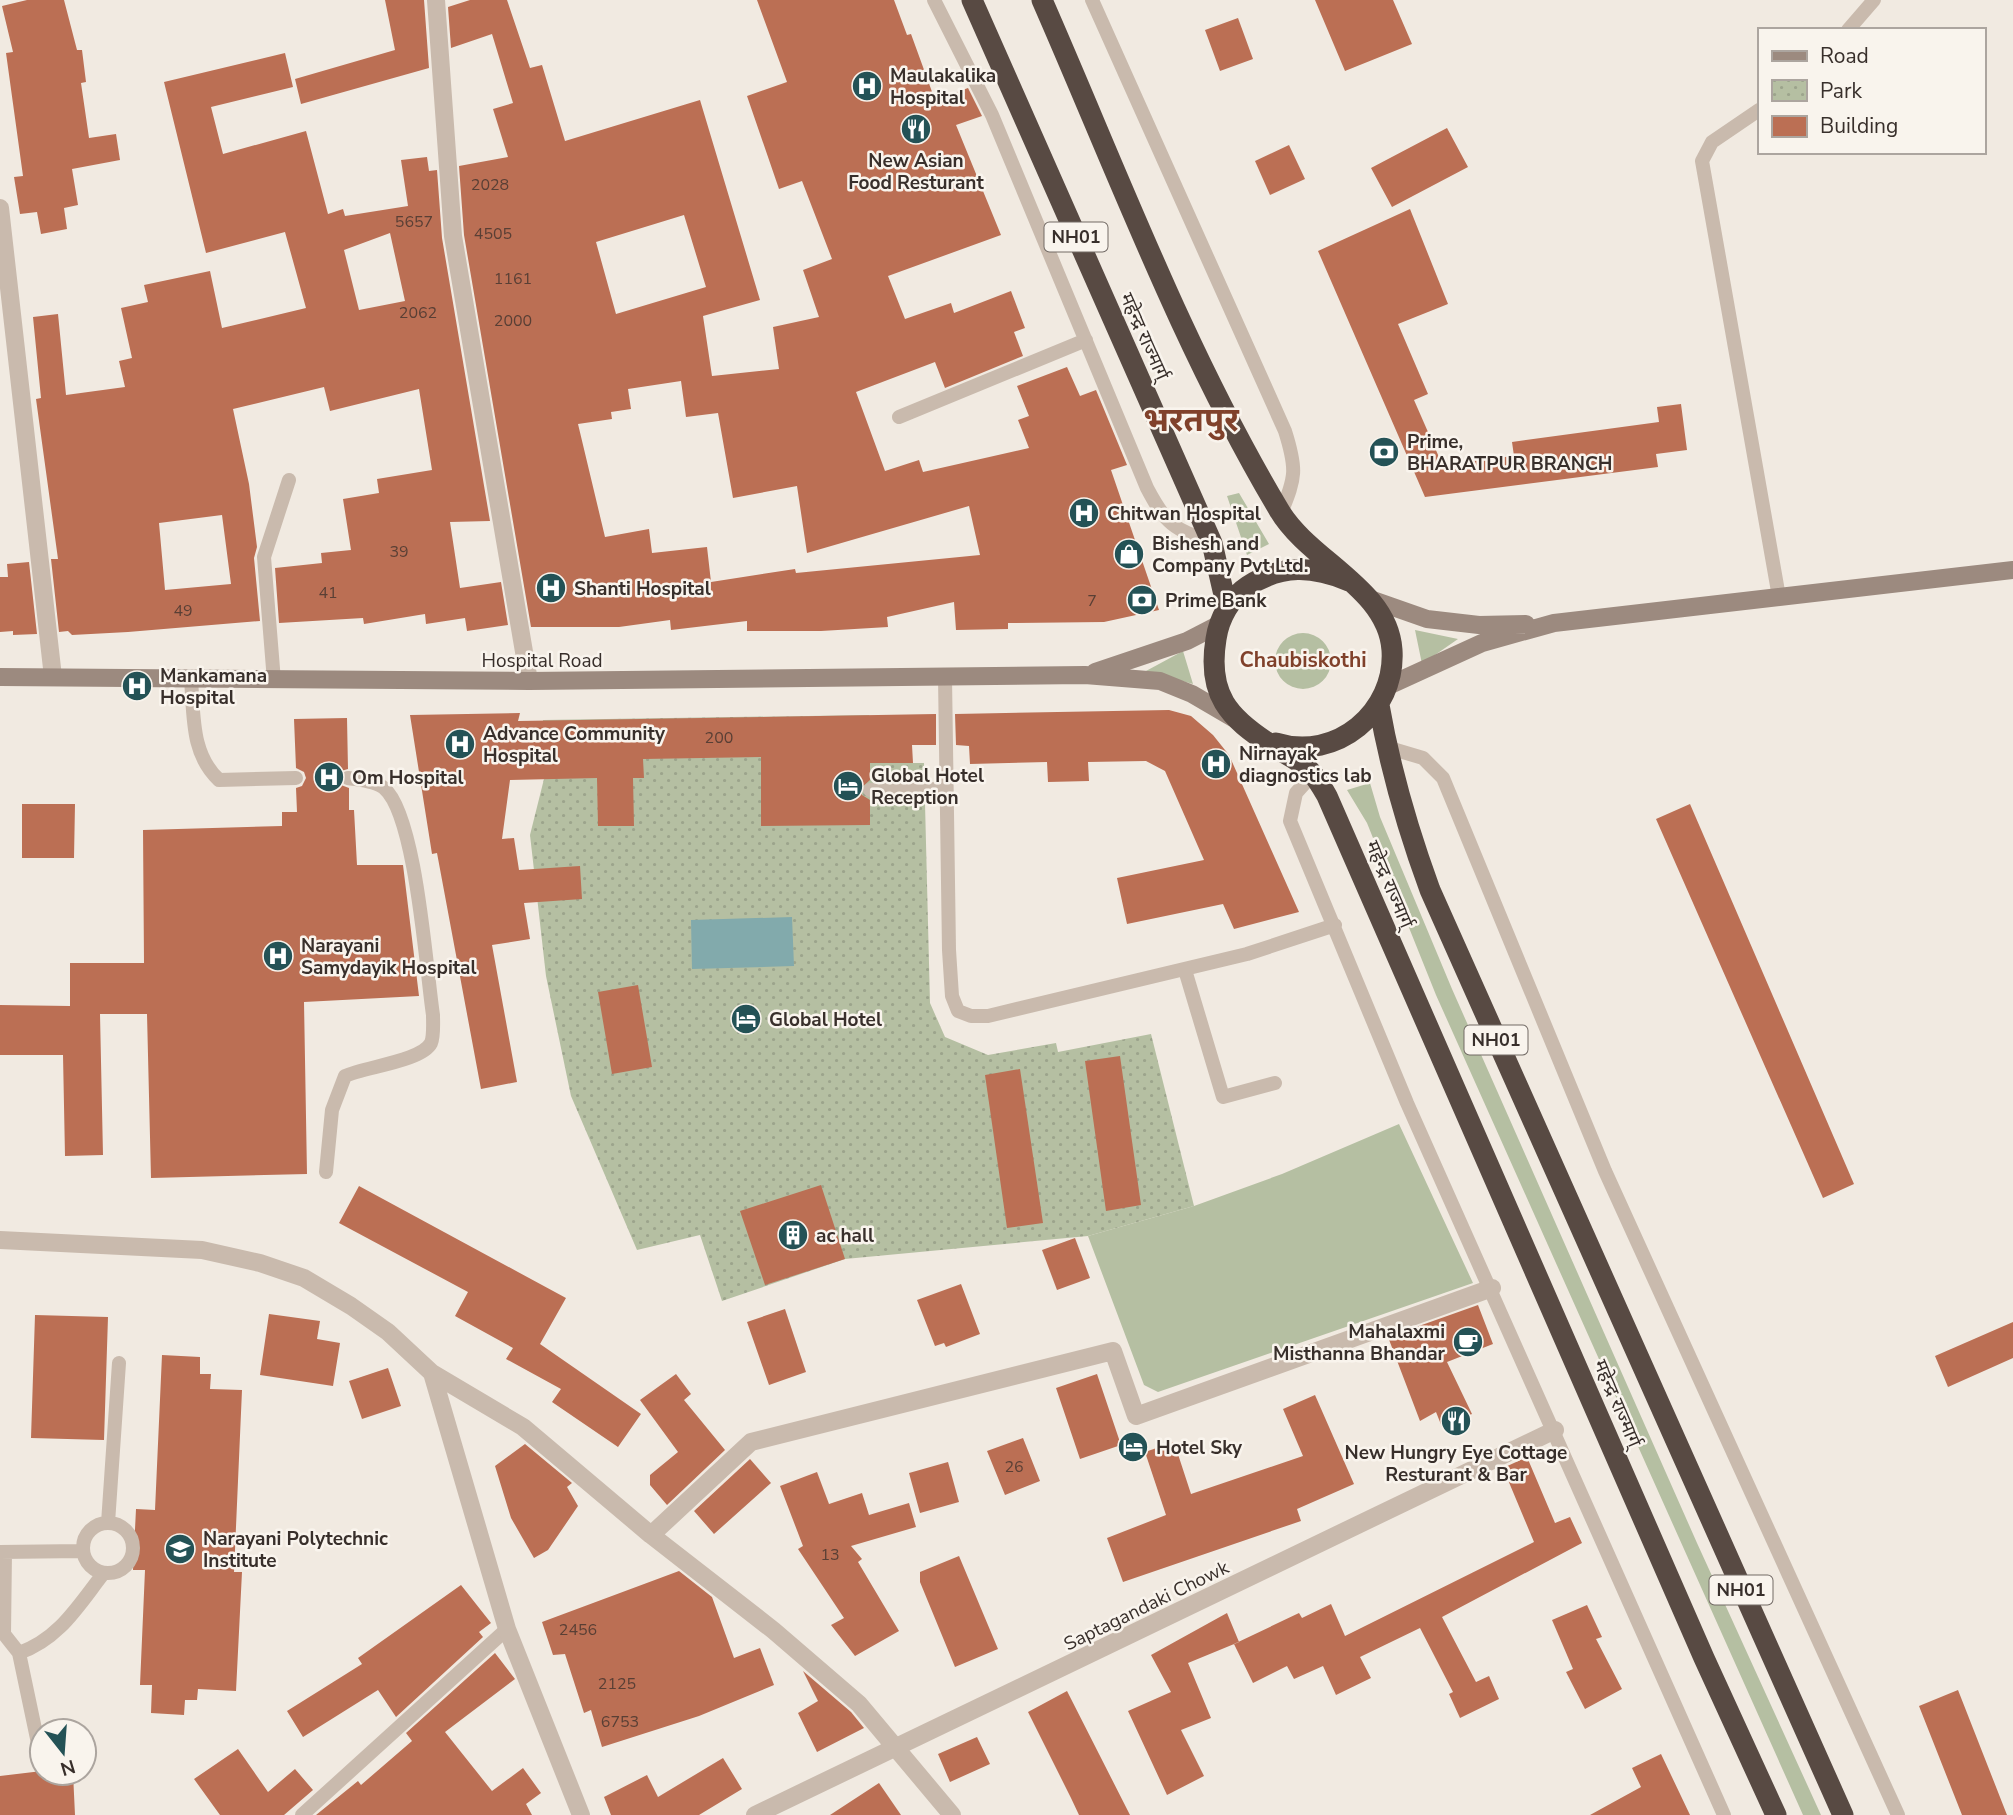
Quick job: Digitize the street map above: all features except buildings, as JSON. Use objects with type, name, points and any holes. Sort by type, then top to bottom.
[{"type":"highway","name":"महेन्द्र राज्मार्ग्","points":[[972,0],[1212,543],[1222,616],[1211,666],[1219,695],[1236,720],[1313,775],[1338,818],[1704,1658],[1776,1815]]},
{"type":"highway","name":"महेन्द्र राज्मार्ग्","points":[[1042,0],[1216,395],[1281,513],[1305,544],[1370,599],[1385,623],[1392,650],[1384,695],[1386,747],[1412,842],[1430,890],[1843,1815]]},
{"type":"highway","points":[[1222,616],[1245,588],[1269,574],[1296,568],[1324,570],[1349,581]]},
{"type":"highway","points":[[1261,739],[1287,747],[1314,747],[1339,740],[1362,725],[1384,695]]},
{"type":"street","points":[[436,0],[453,236],[529,681]]},
{"type":"street","points":[[0,208],[53,677]]},
{"type":"street","points":[[1370,599],[1427,619],[1479,625],[1554,623],[2013,570]]},
{"type":"street","name":"Hospital Road","points":[[1085,676],[1187,640],[1222,616]]},
{"type":"street","points":[[1384,695],[1482,643],[1554,623]]},
{"type":"street","name":"Hospital Road","points":[[0,677],[529,681],[1085,676],[1160,681],[1192,694],[1236,720]]},
{"type":"street","points":[[0,1240],[202,1250],[260,1263],[304,1278],[351,1306],[388,1332],[432,1373],[523,1427],[651,1535],[773,1630],[859,1704],[952,1815]]},
{"type":"street","points":[[651,1535],[751,1442],[1113,1351],[1136,1416],[1492,1288]]},
{"type":"street","points":[[432,1373],[507,1629],[581,1815]]},
{"type":"street","name":"Saptagandaki Chowk","points":[[755,1815],[895,1750],[1555,1430]]},
{"type":"lane","points":[[934,0],[992,115],[1160,512],[1175,529],[1212,543]]},
{"type":"lane","points":[[1092,0],[1285,431],[1293,456],[1294,481],[1281,513]]},
{"type":"lane","points":[[1849,28],[1874,0]]},
{"type":"lane","points":[[1758,111],[1713,142],[1702,161],[1779,597]]},
{"type":"lane","points":[[899,417],[1086,340]]},
{"type":"lane","points":[[274,681],[264,557],[285,500],[289,480]]},
{"type":"lane","points":[[945,677],[949,950],[952,996],[958,1011],[971,1016],[988,1016],[1185,970],[1305,937],[1335,925]]},
{"type":"lane","points":[[191,680],[197,748],[207,769],[219,780],[296,778]]},
{"type":"lane","points":[[1386,747],[1423,758],[1443,778],[1605,1171],[1898,1815]]},
{"type":"lane","points":[[1313,775],[1296,793],[1290,821],[1407,1103],[1492,1288],[1724,1815]]},
{"type":"lane","points":[[326,1172],[332,1110],[345,1076],[404,1059],[424,1051],[432,1042],[433,1015],[406,830],[396,800],[382,785],[348,778]]},
{"type":"lane","points":[[870,790],[946,789]]},
{"type":"lane","points":[[1185,970],[1223,1097],[1275,1083]]},
{"type":"lane","points":[[108,1523],[119,1363]]},
{"type":"lane","points":[[108,1523],[125,1529],[130,1536],[133,1552],[126,1566],[111,1574],[103,1574],[89,1566],[82,1551],[89,1530],[108,1523]]},
{"type":"lane","points":[[32,1717],[19,1653],[4,1634],[3,1552],[82,1551]]},
{"type":"lane","points":[[19,1653],[36,1647],[57,1633],[103,1574]]},
{"type":"lane","points":[[302,1815],[507,1629]]},
{"type":"green space","points":[[1239,493],[1269,544],[1247,555],[1227,496]]},
{"type":"green space","points":[[1415,630],[1458,639],[1422,664]]},
{"type":"green space","points":[[1303,633],[1314,635],[1323,641],[1329,650],[1329,672],[1323,681],[1314,687],[1303,689],[1292,687],[1283,681],[1277,672],[1275,661],[1277,650],[1283,641],[1292,635]]},
{"type":"green space","points":[[1183,651],[1193,684],[1146,671]]},
{"type":"green space","name":"Global Hotel","points":[[869,715],[870,763],[924,763],[930,1003],[945,1037],[988,1055],[1056,1043],[1058,1052],[1151,1034],[1194,1206],[1088,1236],[845,1259],[722,1301],[700,1235],[637,1250],[571,1096],[546,976],[530,835],[544,779],[543,720]]},
{"type":"green space","points":[[1370,783],[1380,817],[1452,989],[1697,1543],[1821,1815],[1803,1815],[1436,995],[1367,823],[1347,790]]},
{"type":"green space","points":[[1399,1124],[1473,1283],[1158,1392],[1144,1385],[1088,1236],[1194,1206],[1282,1174]]},
{"type":"water","points":[[792,917],[794,966],[692,969],[691,920]]},
{"type":"place","name":"Maulakalika Hospital","points":[[867,86]]},
{"type":"place","name":"New Asian Food Resturant","points":[[916,129]]},
{"type":"place","name":"Prime, BHARATPUR BRANCH","points":[[1384,452]]},
{"type":"place","name":"Chitwan Hospital","points":[[1084,513]]},
{"type":"place","name":"Bishesh and Company Pvt Ltd.","points":[[1129,554]]},
{"type":"place","name":"Shanti Hospital","points":[[551,588]]},
{"type":"place","name":"Prime Bank","points":[[1142,600]]},
{"type":"place","name":"Mankamana Hospital","points":[[137,686]]},
{"type":"place","name":"Advance Community Hospital","points":[[460,744]]},
{"type":"place","name":"Nirnayak diagnostics lab","points":[[1216,764]]},
{"type":"place","name":"Om Hospital","points":[[329,777]]},
{"type":"place","name":"Global Hotel Reception","points":[[848,786]]},
{"type":"place","name":"Narayani Samydayik Hospital","points":[[278,956]]},
{"type":"place","name":"Global Hotel","points":[[746,1019]]},
{"type":"place","name":"ac hall","points":[[793,1235]]},
{"type":"place","name":"Mahalaxmi Misthanna Bhandar","points":[[1468,1342]]},
{"type":"place","name":"New Hungry Eye Cottage Resturant & Bar","points":[[1456,1421]]},
{"type":"place","name":"Hotel Sky","points":[[1133,1447]]},
{"type":"place","name":"Narayani Polytechnic Institute","points":[[180,1549]]},
{"type":"district","name":"भरतपुर","points":[[1191,419]]},
{"type":"district","name":"Chaubiskothi","points":[[1303,660]]}]
